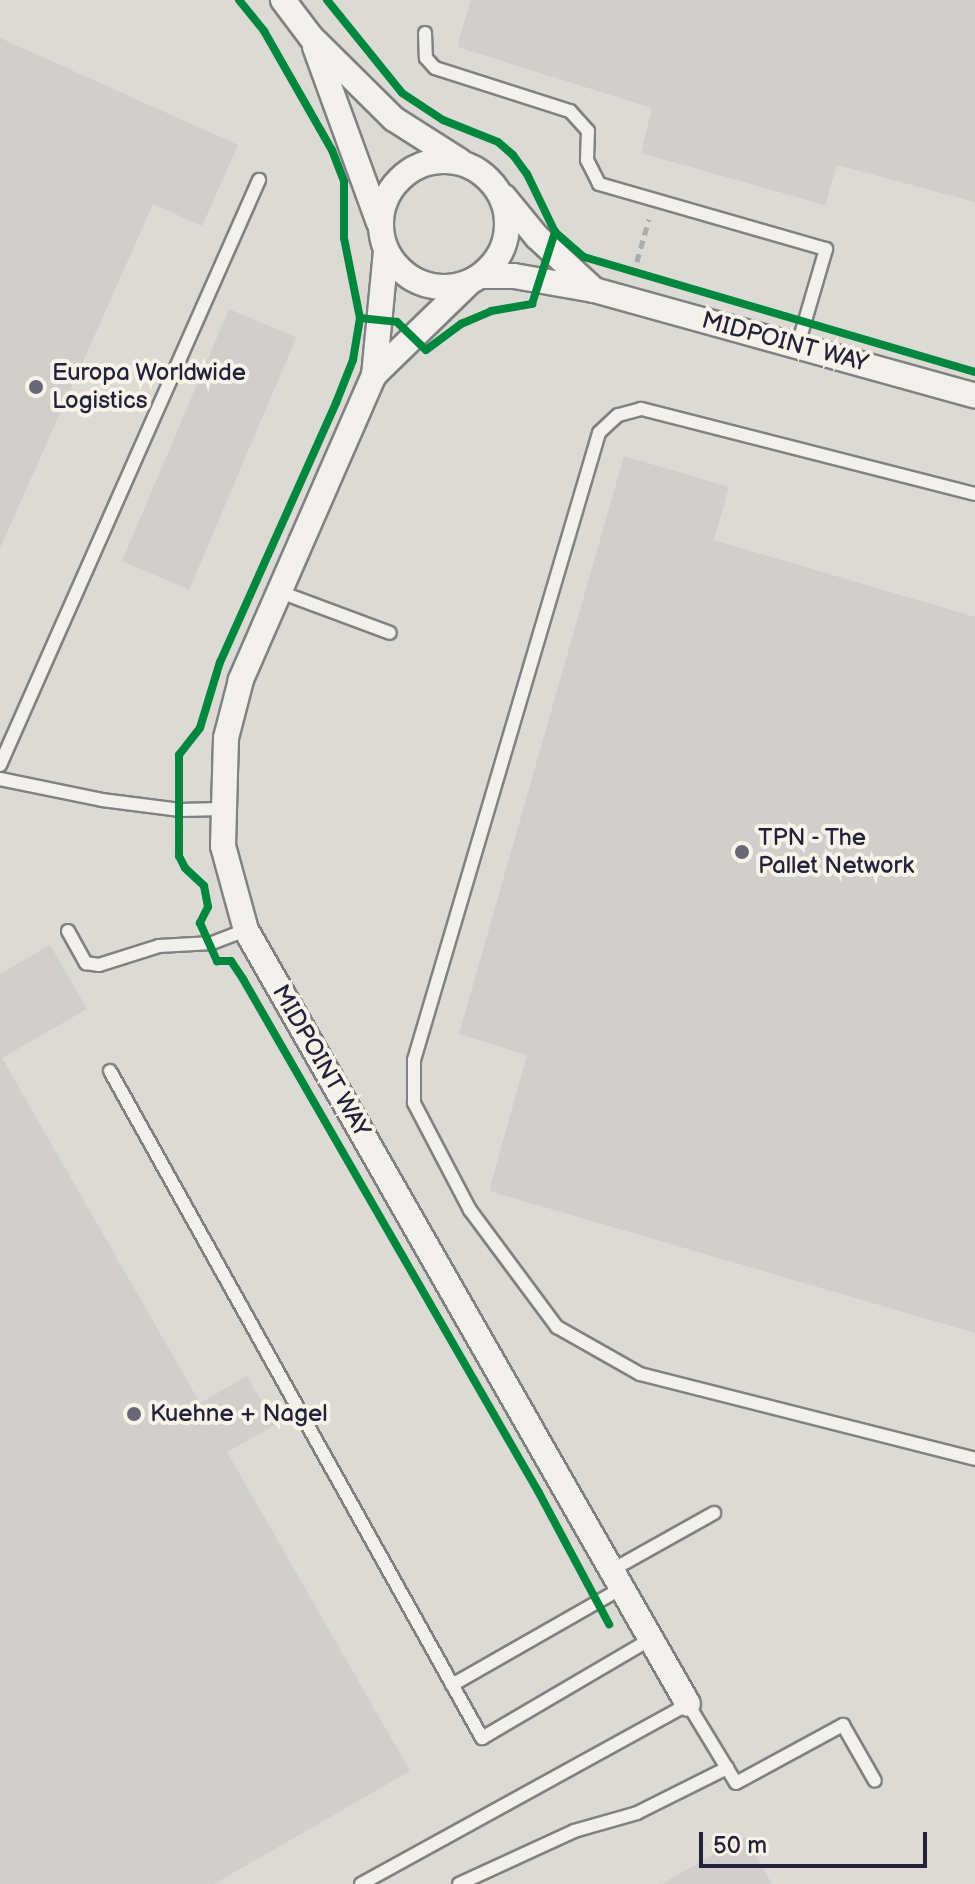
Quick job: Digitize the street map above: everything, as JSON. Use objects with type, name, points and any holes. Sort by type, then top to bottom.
[{"type":"street","points":[[283,0],[311,37],[394,119],[483,174],[500,193],[505,206],[506,236],[492,265],[476,279],[448,287],[424,284],[401,271],[386,251],[380,226],[311,37]]},
{"type":"street","points":[[380,226],[384,202],[403,175],[435,160],[462,162]]},
{"type":"street","name":"MIDPOINT WAY","points":[[500,193],[537,237],[594,290]]},
{"type":"street","name":"MIDPOINT WAY","points":[[386,251],[374,375],[241,680],[226,738],[223,846],[246,930],[688,1704]]},
{"type":"street","name":"MIDPOINT WAY","points":[[374,375],[476,279],[514,276],[594,290],[975,396]]},
{"type":"lane","points":[[425,33],[426,58],[435,68],[570,111],[588,131],[587,160],[599,184],[826,249],[798,345]]},
{"type":"lane","points":[[0,765],[259,180]]},
{"type":"lane","points":[[975,494],[641,409],[618,415],[599,433],[414,1060],[414,1103],[470,1210],[557,1327],[640,1374],[975,1459]]},
{"type":"lane","points":[[280,592],[390,633]]},
{"type":"lane","points":[[0,779],[102,800],[180,810],[223,809]]},
{"type":"lane","points":[[68,931],[86,963],[99,965],[159,946],[212,943],[246,930]]},
{"type":"lane","points":[[110,1071],[482,1738],[651,1639]]},
{"type":"lane","points":[[452,1685],[714,1513]]},
{"type":"lane","points":[[361,1884],[688,1704],[736,1783],[843,1725],[875,1781]]},
{"type":"lane","points":[[459,1884],[574,1831],[637,1813],[727,1768]]},
{"type":"path","points":[[626,299],[654,199]]},
{"type":"path","points":[[621,269],[648,277]]},
{"type":"shaded area","points":[[0,0],[975,0],[975,1884],[0,1884]]},
{"type":"building","points":[[471,0],[975,0],[975,202],[837,165],[825,205],[641,153],[652,108],[457,47]]},
{"type":"building","name":"Europa Worldwide Logistics","points":[[0,38],[238,145],[202,226],[153,204],[0,548]]},
{"type":"building","points":[[229,309],[296,338],[189,590],[122,561]]},
{"type":"building","name":"TPN - The Pallet Network","points":[[624,456],[729,487],[714,540],[975,617],[975,1333],[489,1191],[527,1055],[459,1034]]},
{"type":"building","name":"Kuehne + Nagel","points":[[50,945],[87,1009],[2,1058],[200,1403],[247,1376],[275,1425],[227,1452],[410,1771],[214,1884],[0,1884],[0,974]]},
{"type":"building","points":[[745,1837],[772,1884],[661,1884]]},
{"type":"cycle path","points":[[239,0],[264,31],[332,150],[344,182],[344,238],[360,318],[353,360],[336,403],[220,662],[200,728],[179,755],[179,856],[185,868],[204,886],[208,907],[200,923],[217,961],[231,961],[243,979],[539,1493],[609,1624]]},
{"type":"cycle path","points":[[327,0],[402,93],[443,120],[498,142],[513,155],[527,174],[555,232],[584,257],[975,372]]},
{"type":"cycle path","points":[[360,318],[397,322],[426,350],[461,324],[491,311],[532,304],[555,232]]},
{"type":"place","name":"Europa Worldwide Logistics","points":[[36,387]]},
{"type":"place","name":"TPN - The Pallet Network","points":[[742,852]]},
{"type":"place","name":"Kuehne + Nagel","points":[[134,1414]]}]
